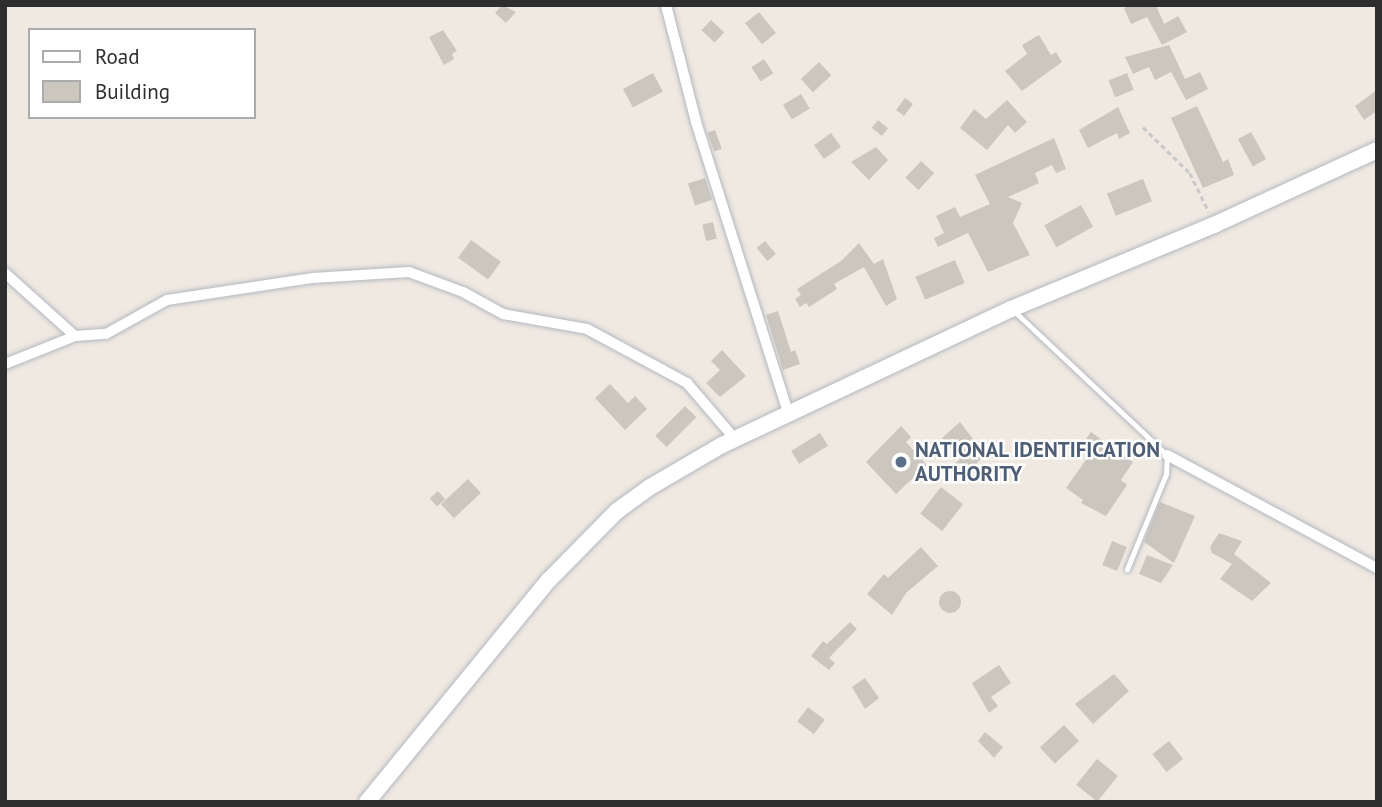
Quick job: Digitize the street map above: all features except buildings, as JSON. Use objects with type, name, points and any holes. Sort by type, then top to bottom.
[{"type":"main road","points":[[367,802],[548,581],[597,531],[650,487],[734,439],[1012,309],[1214,225],[1377,150]]},
{"type":"street","points":[[666,5],[696,122],[789,415]]},
{"type":"street","points":[[5,364],[75,336],[106,334],[167,300],[313,278],[409,272],[463,292],[503,314],[587,329],[687,383],[734,439]]},
{"type":"street","points":[[5,273],[75,336]]},
{"type":"street","points":[[1167,455],[1377,568]]},
{"type":"lane","points":[[1012,309],[1167,455],[1166,474],[1127,569]]},
{"type":"path","points":[[1143,127],[1190,173],[1214,225]]},
{"type":"place","name":"NATIONAL IDENTIFICATION AUTHORITY","points":[[901,462]]}]
